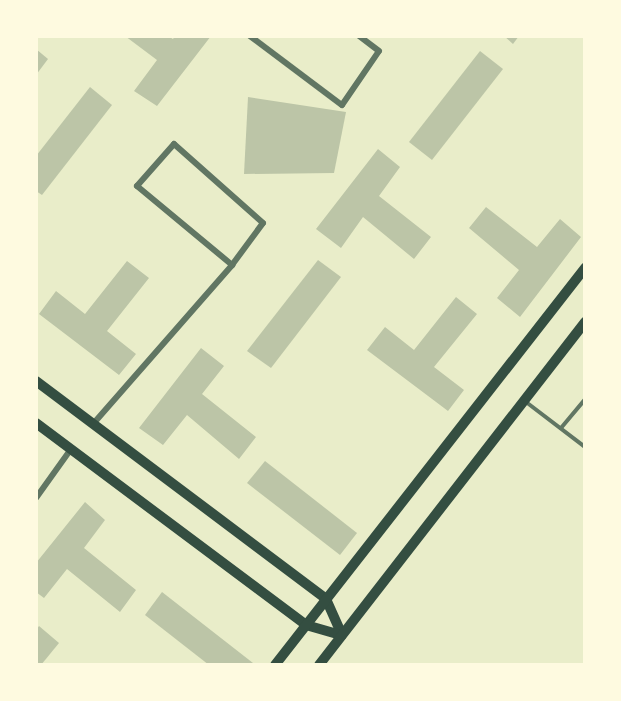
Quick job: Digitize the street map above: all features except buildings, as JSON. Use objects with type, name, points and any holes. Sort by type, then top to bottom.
[{"type":"main road","points":[[275,665],[585,268]]},
{"type":"main road","points":[[319,665],[585,322]]},
{"type":"main road","points":[[36,381],[326,599],[342,635]]},
{"type":"main road","points":[[36,423],[306,625],[342,635]]},
{"type":"street","points":[[250,36],[342,105],[379,51],[359,36]]},
{"type":"street","points":[[93,424],[232,265],[263,223],[174,144],[137,186],[232,265]]},
{"type":"street","points":[[36,498],[71,449]]},
{"type":"lane","points":[[561,428],[585,399]]},
{"type":"lane","points":[[524,401],[585,447]]}]
